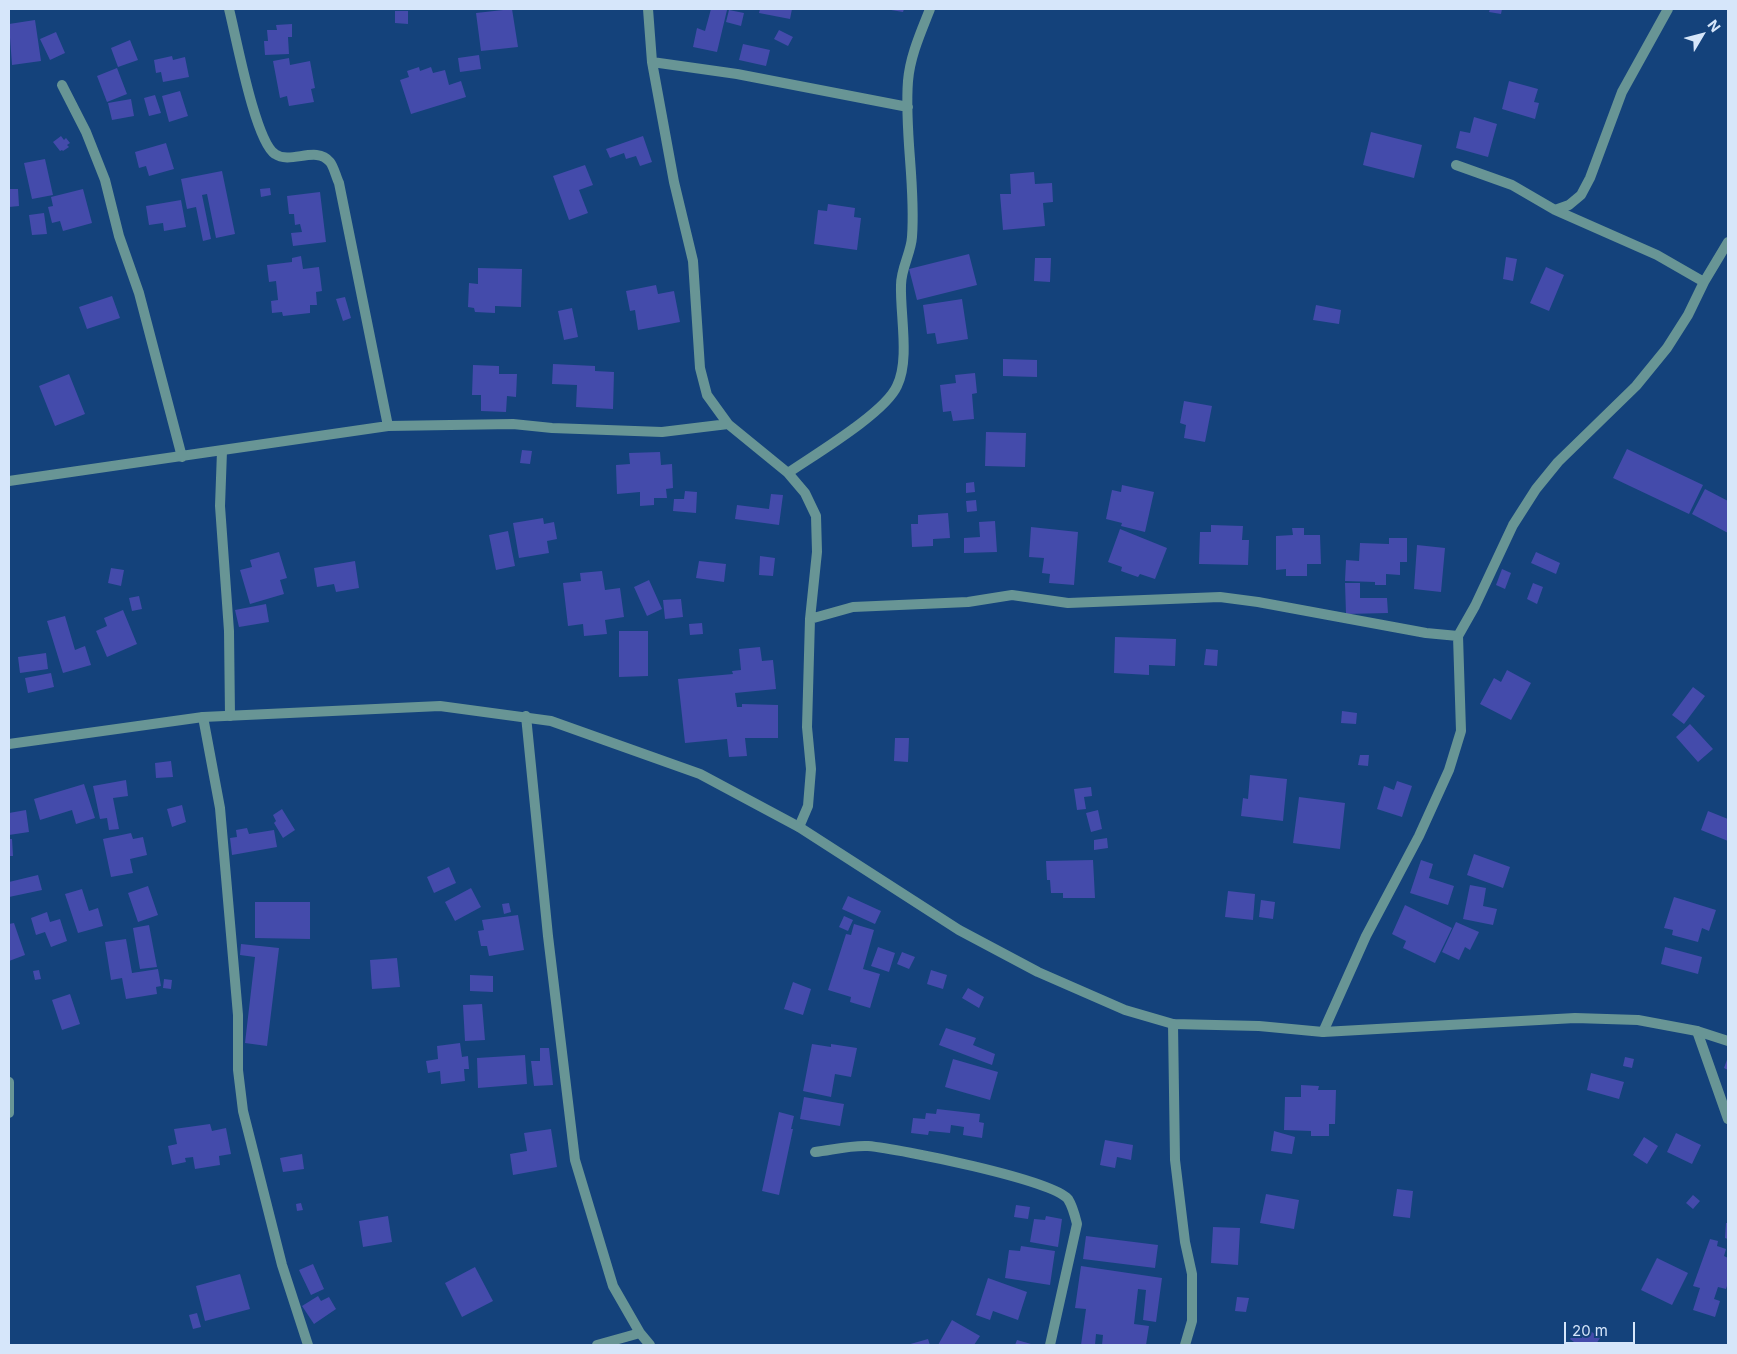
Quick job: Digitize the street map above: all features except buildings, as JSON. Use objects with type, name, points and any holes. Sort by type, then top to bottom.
[{"type":"street","points":[[229,9],[257,122],[267,145],[275,154],[288,158],[315,155],[324,157],[330,163],[339,183],[388,426]]},
{"type":"street","points":[[648,9],[652,62],[674,182],[693,261],[700,368],[707,394],[728,424],[788,473],[805,493],[816,516],[817,552],[810,619],[807,727],[812,769],[808,806],[799,827]]},
{"type":"street","points":[[788,473],[851,430],[880,406],[897,388],[904,367],[901,280],[912,231],[908,81],[913,53],[930,9]]},
{"type":"street","points":[[1555,210],[1569,205],[1580,195],[1590,178],[1622,92],[1668,9]]},
{"type":"street","points":[[652,62],[737,74],[908,107]]},
{"type":"street","points":[[62,85],[86,132],[105,180],[119,236],[139,293],[182,457]]},
{"type":"street","points":[[1456,165],[1512,185],[1555,210],[1657,255],[1704,282]]},
{"type":"street","points":[[1323,1032],[1366,936],[1419,836],[1449,770],[1461,731],[1458,636],[1475,606],[1513,524],[1536,489],[1558,462],[1636,386],[1661,356],[1688,315],[1704,282],[1728,242]]},
{"type":"street","points":[[9,481],[388,426],[513,424],[552,428],[662,432],[728,424]]},
{"type":"street","points":[[222,451],[220,506],[229,631],[230,716]]},
{"type":"street","points":[[810,619],[853,607],[968,602],[1012,595],[1068,603],[1220,597],[1258,602],[1426,633],[1458,636]]},
{"type":"street","points":[[9,744],[203,717],[440,706],[526,716],[551,721],[700,774],[799,827],[960,930],[1038,972],[1125,1010],[1173,1024],[1259,1026],[1323,1032],[1575,1018],[1638,1020],[1697,1031],[1728,1041]]},
{"type":"street","points":[[526,716],[548,936],[575,1160],[613,1286],[640,1334],[650,1345]]},
{"type":"street","points":[[203,717],[220,808],[238,1015],[238,1070],[243,1111],[282,1266],[308,1345]]},
{"type":"street","points":[[1173,1024],[1175,1160],[1185,1242],[1192,1274],[1192,1321],[1185,1345]]},
{"type":"street","points":[[1697,1031],[1728,1119]]},
{"type":"street","points":[[9,1082],[9,1113]]},
{"type":"street","points":[[815,1152],[866,1146],[906,1152],[1029,1182],[1058,1192],[1067,1198],[1077,1224],[1050,1345]]},
{"type":"street","points":[[597,1345],[640,1334]]}]
